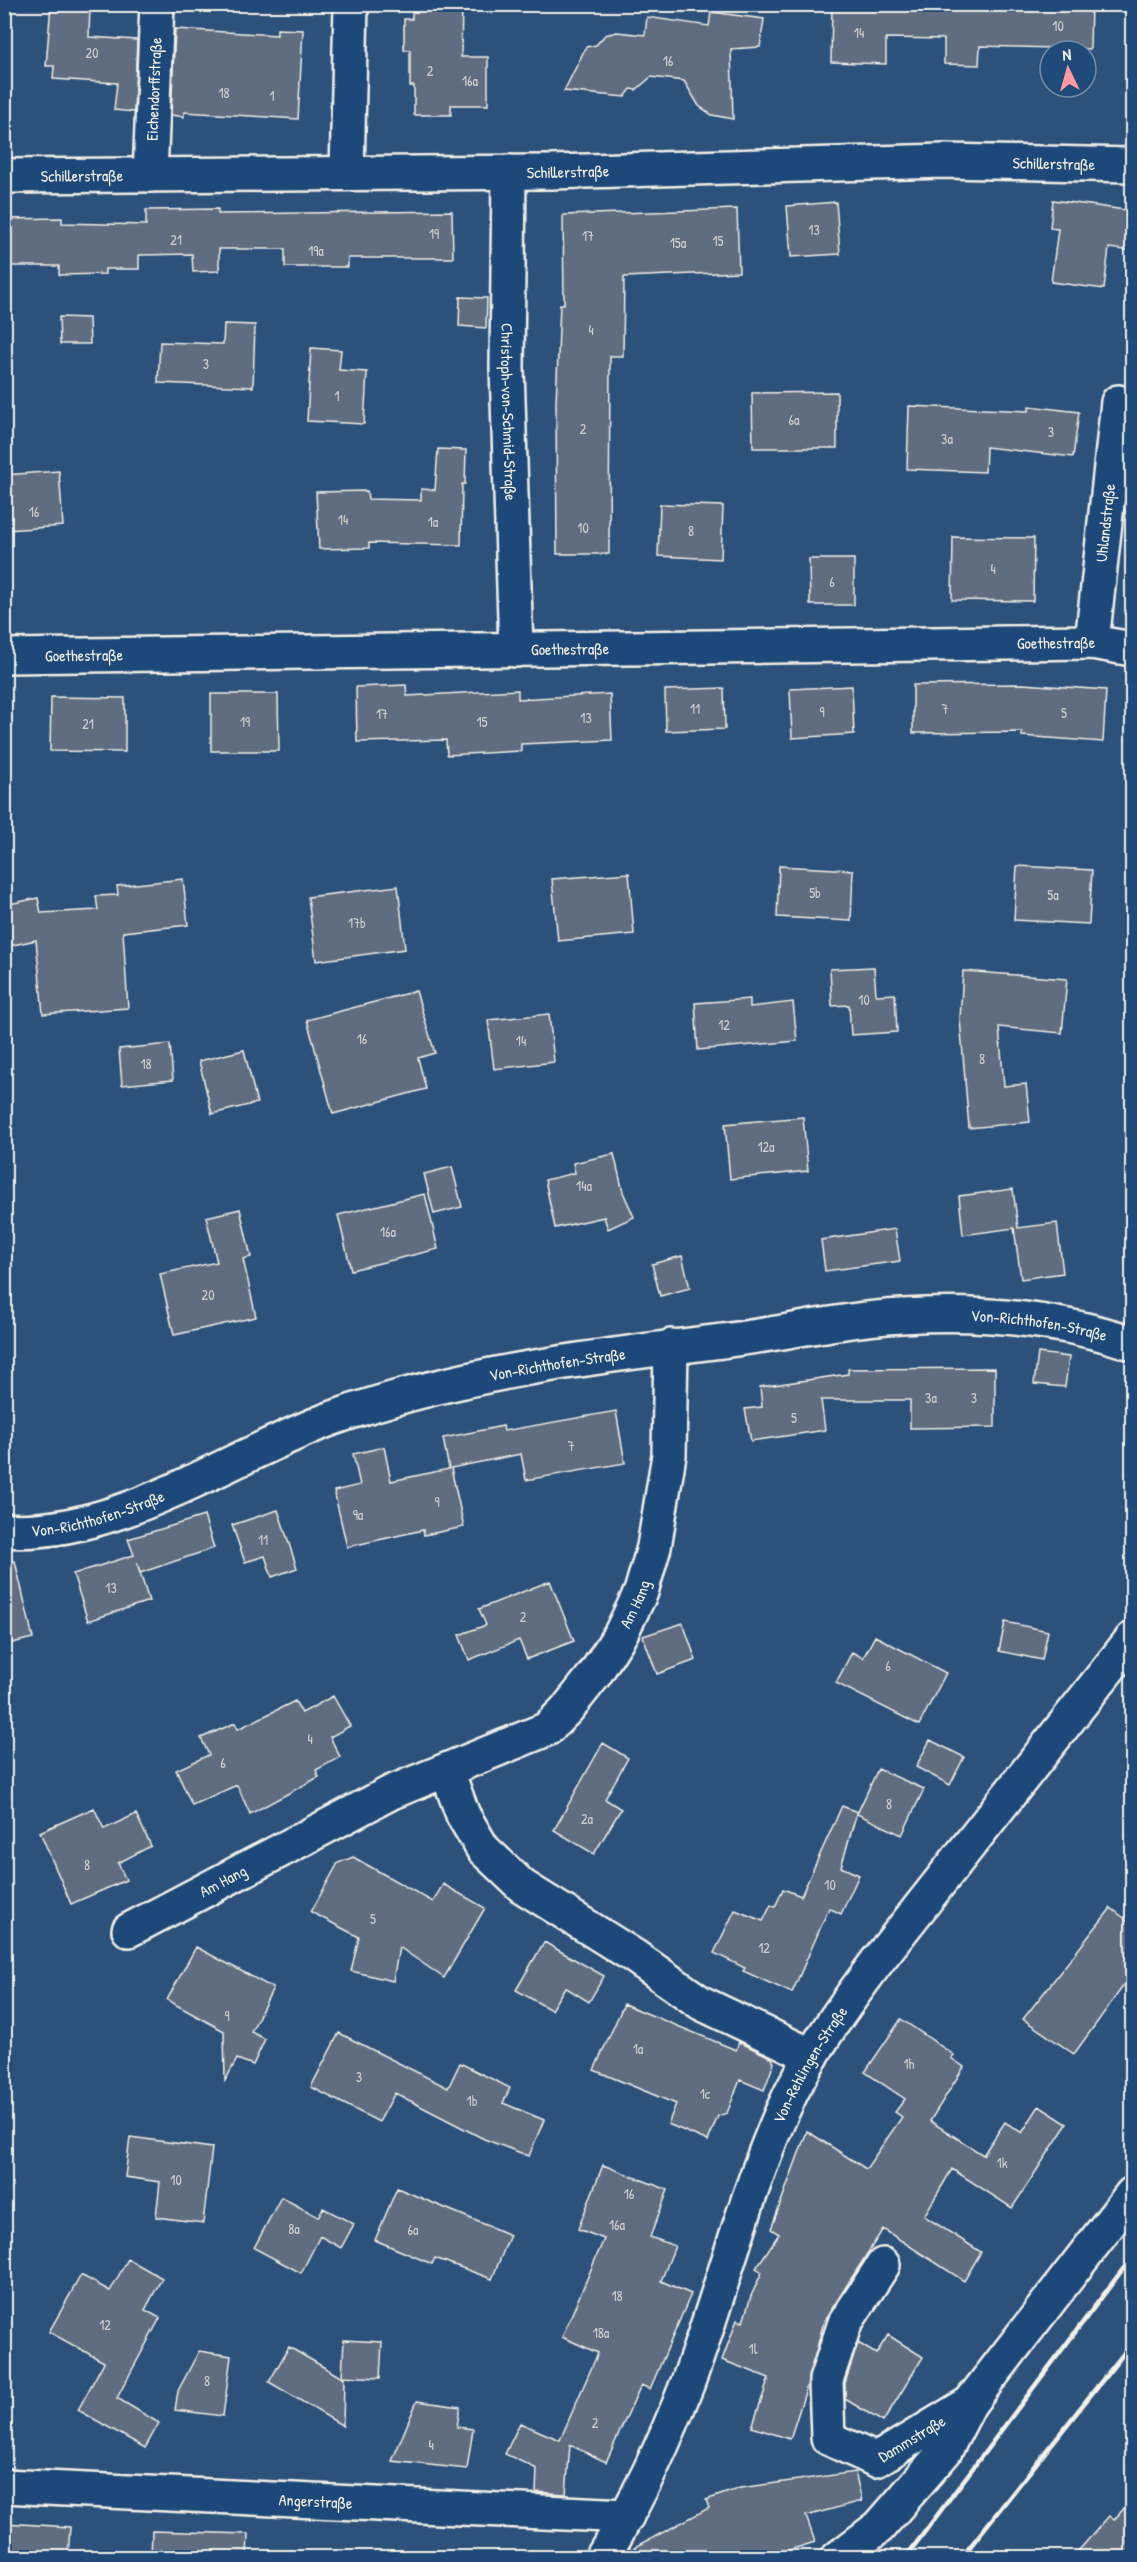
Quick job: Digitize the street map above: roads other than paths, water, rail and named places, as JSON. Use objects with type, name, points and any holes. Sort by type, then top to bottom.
[{"type":"street","name":"Eichendorffstraße","points":[[150,175],[157,4]]},
{"type":"street","points":[[347,173],[351,4]]},
{"type":"street","name":"Schillerstraße","points":[[4,176],[509,172],[926,161],[1132,165]]},
{"type":"street","name":"Christoph-von-Schmid-Straße","points":[[509,172],[507,368],[516,650]]},
{"type":"street","name":"Uhlandstraße","points":[[1092,642],[1118,402]]},
{"type":"street","name":"Goethestraße","points":[[4,656],[1092,642],[1132,649]]},
{"type":"street","name":"Von-Richthofen-Straße","points":[[4,1530],[53,1528],[92,1520],[132,1507],[324,1422],[383,1401],[535,1367],[671,1346],[721,1342],[900,1316],[950,1315],[1031,1320],[1132,1343]]},
{"type":"street","name":"Am Hang","points":[[129,1930],[392,1792],[547,1729],[568,1708],[595,1674],[621,1633],[641,1592],[663,1505],[669,1444],[671,1346]]},
{"type":"street","name":"Von-Rehlingen-Straße","points":[[602,2558],[627,2516],[687,2384],[782,2112],[812,2056],[844,2006],[879,1959],[1132,1639]]},
{"type":"street","points":[[447,1771],[463,1815],[483,1849],[522,1886],[634,1956],[700,2003],[812,2056]]},
{"type":"street","name":"Dammstraße","points":[[838,2558],[879,2527],[945,2451],[970,2403],[1132,2194]]},
{"type":"street","name":"Dammstraße","points":[[883,2265],[845,2323],[826,2380],[828,2438],[876,2460],[970,2403]]},
{"type":"street","name":"Angerstraße","points":[[4,2486],[627,2516]]},
{"type":"railway","points":[[905,2558],[1132,2257]]},
{"type":"railway","points":[[961,2558],[1132,2343]]}]
